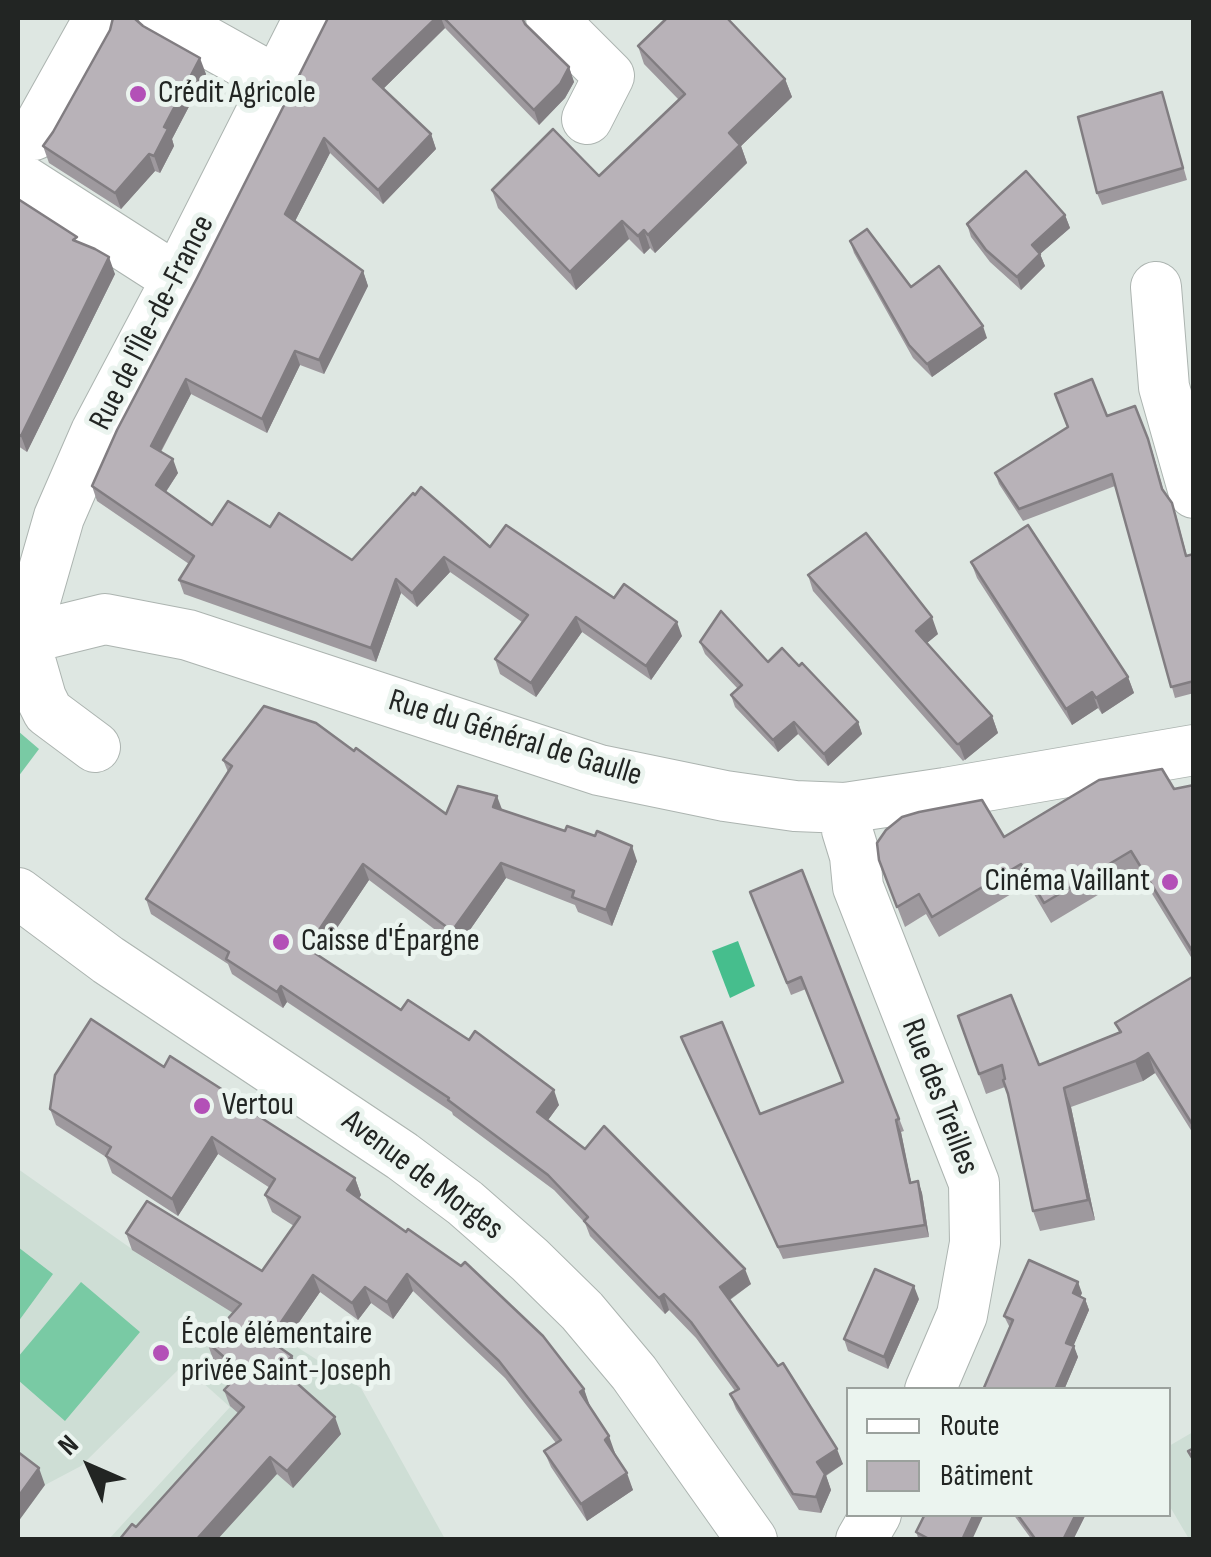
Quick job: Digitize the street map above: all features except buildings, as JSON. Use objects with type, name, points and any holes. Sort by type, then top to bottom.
[{"type":"street","points":[[164,18],[277,81]]},
{"type":"street","name":"Rue de l'Île-de-France","points":[[20,641],[58,517],[96,432],[309,18]]},
{"type":"street","points":[[551,18],[609,76],[586,118]]},
{"type":"street","points":[[93,23],[26,156],[177,279]]},
{"type":"street","points":[[1156,287],[1164,387],[1194,493]]},
{"type":"street","name":"Rue du Général de Gaulle","points":[[20,641],[105,618],[188,635],[598,770],[795,806],[845,808],[1194,750]]},
{"type":"street","points":[[20,641],[48,712],[95,747]]},
{"type":"street","name":"Rue des Treilles","points":[[845,808],[858,887],[974,1184],[976,1243],[962,1315],[931,1387]]},
{"type":"street","name":"Avenue de Morges","points":[[18,893],[108,960],[402,1156],[465,1203],[582,1311],[634,1373],[752,1540]]},
{"type":"street","points":[[861,1540],[874,1517]]},
{"type":"shaded area","points":[[18,731],[39,749],[18,777]]},
{"type":"shaded area","points":[[738,941],[755,986],[730,998],[712,951]]},
{"type":"shaded area","name":"École élémentaire privée Saint-Joseph","points":[[18,1169],[149,1261],[214,1301],[247,1315],[361,1388],[445,1539],[109,1539],[230,1407],[183,1365],[81,1466],[45,1485],[18,1522]]},
{"type":"shaded area","points":[[18,1247],[53,1274],[18,1322]]},
{"type":"shaded area","points":[[81,1282],[140,1332],[65,1421],[18,1380],[18,1357]]},
{"type":"shaded area","points":[[1193,1432],[1193,1539],[1189,1539],[1171,1508],[1171,1445]]},
{"type":"place","name":"Crédit Agricole","points":[[138,94]]},
{"type":"place","name":"Cinéma Vaillant","points":[[1170,882]]},
{"type":"place","name":"Caisse d'Épargne","points":[[281,942]]},
{"type":"place","name":"Vertou","points":[[202,1106]]},
{"type":"place","name":"École élémentaire privée Saint-Joseph","points":[[161,1353]]}]
